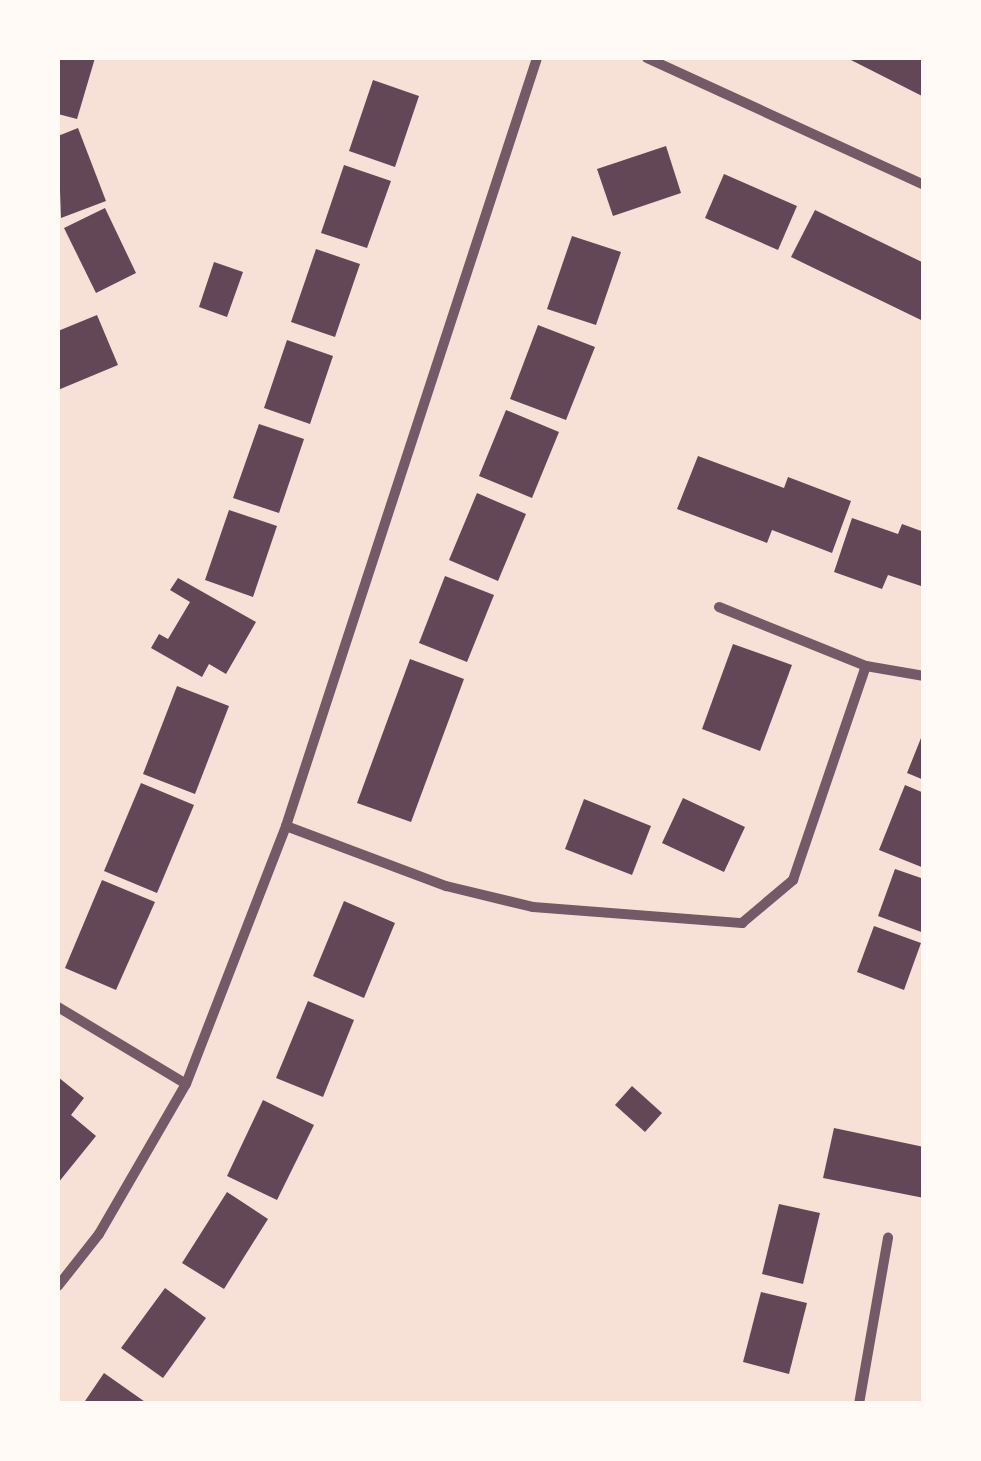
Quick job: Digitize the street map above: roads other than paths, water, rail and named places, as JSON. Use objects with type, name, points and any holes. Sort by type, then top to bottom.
[{"type":"street","points":[[58,1286],[100,1234],[186,1084],[286,826],[537,58]]},
{"type":"street","points":[[647,58],[924,184]]},
{"type":"street","points":[[719,607],[866,666],[924,676]]},
{"type":"street","points":[[286,826],[446,886],[533,908],[742,923],[793,880],[866,666]]},
{"type":"street","points":[[58,1007],[186,1084]]},
{"type":"street","points":[[859,1404],[888,1238]]}]
